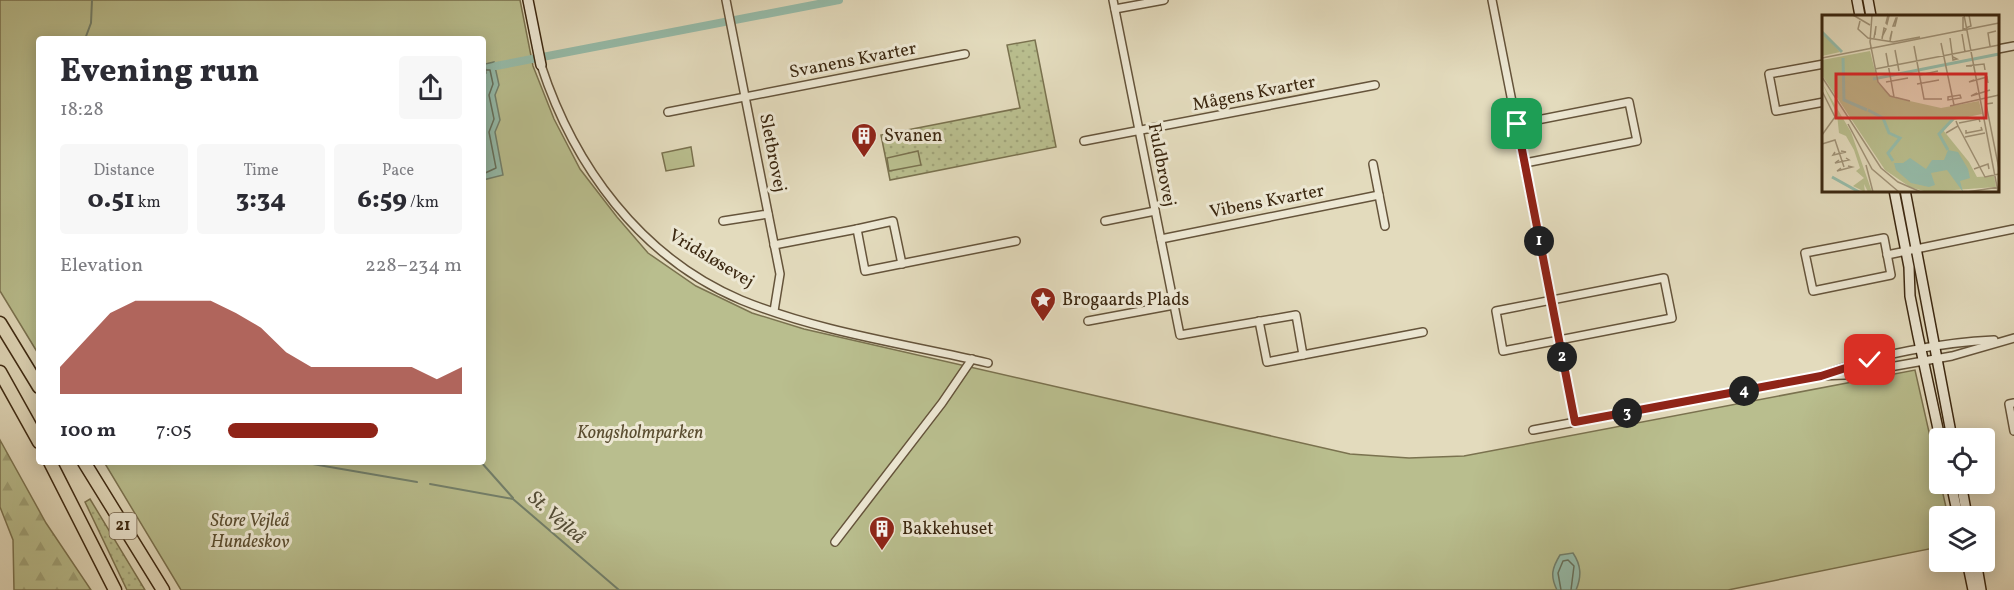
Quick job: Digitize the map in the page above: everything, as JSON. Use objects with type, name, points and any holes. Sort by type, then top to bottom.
[{"type":"highway","points":[[0,323],[36,382]]},
{"type":"highway","points":[[0,372],[36,437]]},
{"type":"highway","name":"21","points":[[52,465],[115,590]]},
{"type":"highway","name":"21","points":[[86,465],[163,590]]},
{"type":"street","name":"Vridsløsevej","points":[[528,0],[541,65],[556,110],[573,145],[615,206],[650,242],[679,264],[727,293],[774,311],[828,327],[988,363]]},
{"type":"street","name":"Fuldbrovej","points":[[1113,0],[1180,335],[1259,321]]},
{"type":"street","points":[[1115,9],[1164,0]]},
{"type":"street","points":[[1492,0],[1575,422]]},
{"type":"street","points":[[1857,0],[1860,15]]},
{"type":"street","points":[[1868,0],[1871,15]]},
{"type":"street","name":"Sletbrovej","points":[[727,3],[780,274],[774,311]]},
{"type":"street","points":[[1999,49],[2014,46]]},
{"type":"street","name":"Svanens Kvarter","points":[[668,112],[965,54]]},
{"type":"street","points":[[1822,64],[1769,74],[1776,111],[1822,102]]},
{"type":"street","name":"Mågens Kvarter","points":[[1084,141],[1375,85]]},
{"type":"street","points":[[1517,124],[1629,102],[1637,141],[1525,163]]},
{"type":"street","points":[[1373,164],[1385,226]]},
{"type":"street","points":[[1895,192],[1935,347],[1950,428]]},
{"type":"street","points":[[1905,192],[1920,350],[1938,428]]},
{"type":"street","name":"Vibens Kvarter","points":[[1161,239],[1379,195]]},
{"type":"street","points":[[1105,221],[1155,211]]},
{"type":"street","points":[[723,221],[768,214]]},
{"type":"street","points":[[774,245],[893,221],[902,264]]},
{"type":"street","points":[[857,229],[865,271],[1016,241]]},
{"type":"street","points":[[1887,255],[2014,229]]},
{"type":"street","points":[[1884,238],[1887,255],[1891,275],[1812,291],[1805,253],[1884,238]]},
{"type":"street","points":[[1664,278],[1672,318],[1558,340],[1503,351],[1496,311],[1664,278]]},
{"type":"street","points":[[1088,321],[1174,305]]},
{"type":"street","points":[[1303,355],[1296,315],[1259,321],[1267,362],[1423,332]]},
{"type":"street","points":[[1821,376],[1842,367],[1935,347],[2014,338]]},
{"type":"street","points":[[1533,430],[1821,376],[1844,375],[1923,361],[1968,352],[2002,340]]},
{"type":"street","points":[[835,542],[942,403],[972,359]]},
{"type":"street","points":[[2014,403],[2009,404],[2014,431]]},
{"type":"street","points":[[1970,572],[1973,590]]},
{"type":"street","points":[[1978,572],[1981,590]]},
{"type":"green space","name":"Kongsholmparken","points":[[0,0],[520,0],[533,66],[554,119],[580,169],[648,253],[696,286],[752,313],[804,329],[1350,454],[1409,458],[1464,456],[1915,370],[1929,432],[1929,494],[1943,494],[1946,506],[1929,506],[1929,549],[1728,590],[181,590],[106,465],[486,465],[486,36],[36,36],[36,350],[0,291]]},
{"type":"green space","points":[[1035,40],[1056,147],[890,180],[881,135],[1020,108],[1007,45]]},
{"type":"green space","points":[[691,147],[694,166],[666,171],[662,153]]},
{"type":"green space","points":[[918,151],[921,165],[889,171],[887,158]]},
{"type":"green space","points":[[0,440],[46,523],[91,590],[14,590],[13,540],[0,507]]},
{"type":"green space","points":[[90,499],[145,590],[127,590],[85,502]]},
{"type":"water","points":[[494,62],[499,85],[495,95],[500,120],[495,132],[503,175],[486,179],[486,73],[486,64]]},
{"type":"water","points":[[1573,553],[1580,571],[1576,590],[1557,590],[1553,580],[1555,564],[1560,555]]},
{"type":"waterway","points":[[86,36],[91,23],[92,0]]},
{"type":"waterway","points":[[496,66],[839,0]]},
{"type":"waterway","points":[[318,465],[417,482]]},
{"type":"waterway","points":[[484,465],[513,498]]},
{"type":"waterway","name":"St. Vejleå","points":[[430,484],[513,499],[619,590]]},
{"type":"place","name":"Svanen","points":[[864,159]]},
{"type":"place","name":"Brogaards Plads","points":[[1043,323]]},
{"type":"place","name":"Bakkehuset","points":[[882,552]]},
{"type":"route","points":[[1517,124],[1575,422],[1821,376],[1842,367],[1870,360]]},
{"type":"park label","name":"Store Vejleå Hundeskov","points":[[250,531]]}]
